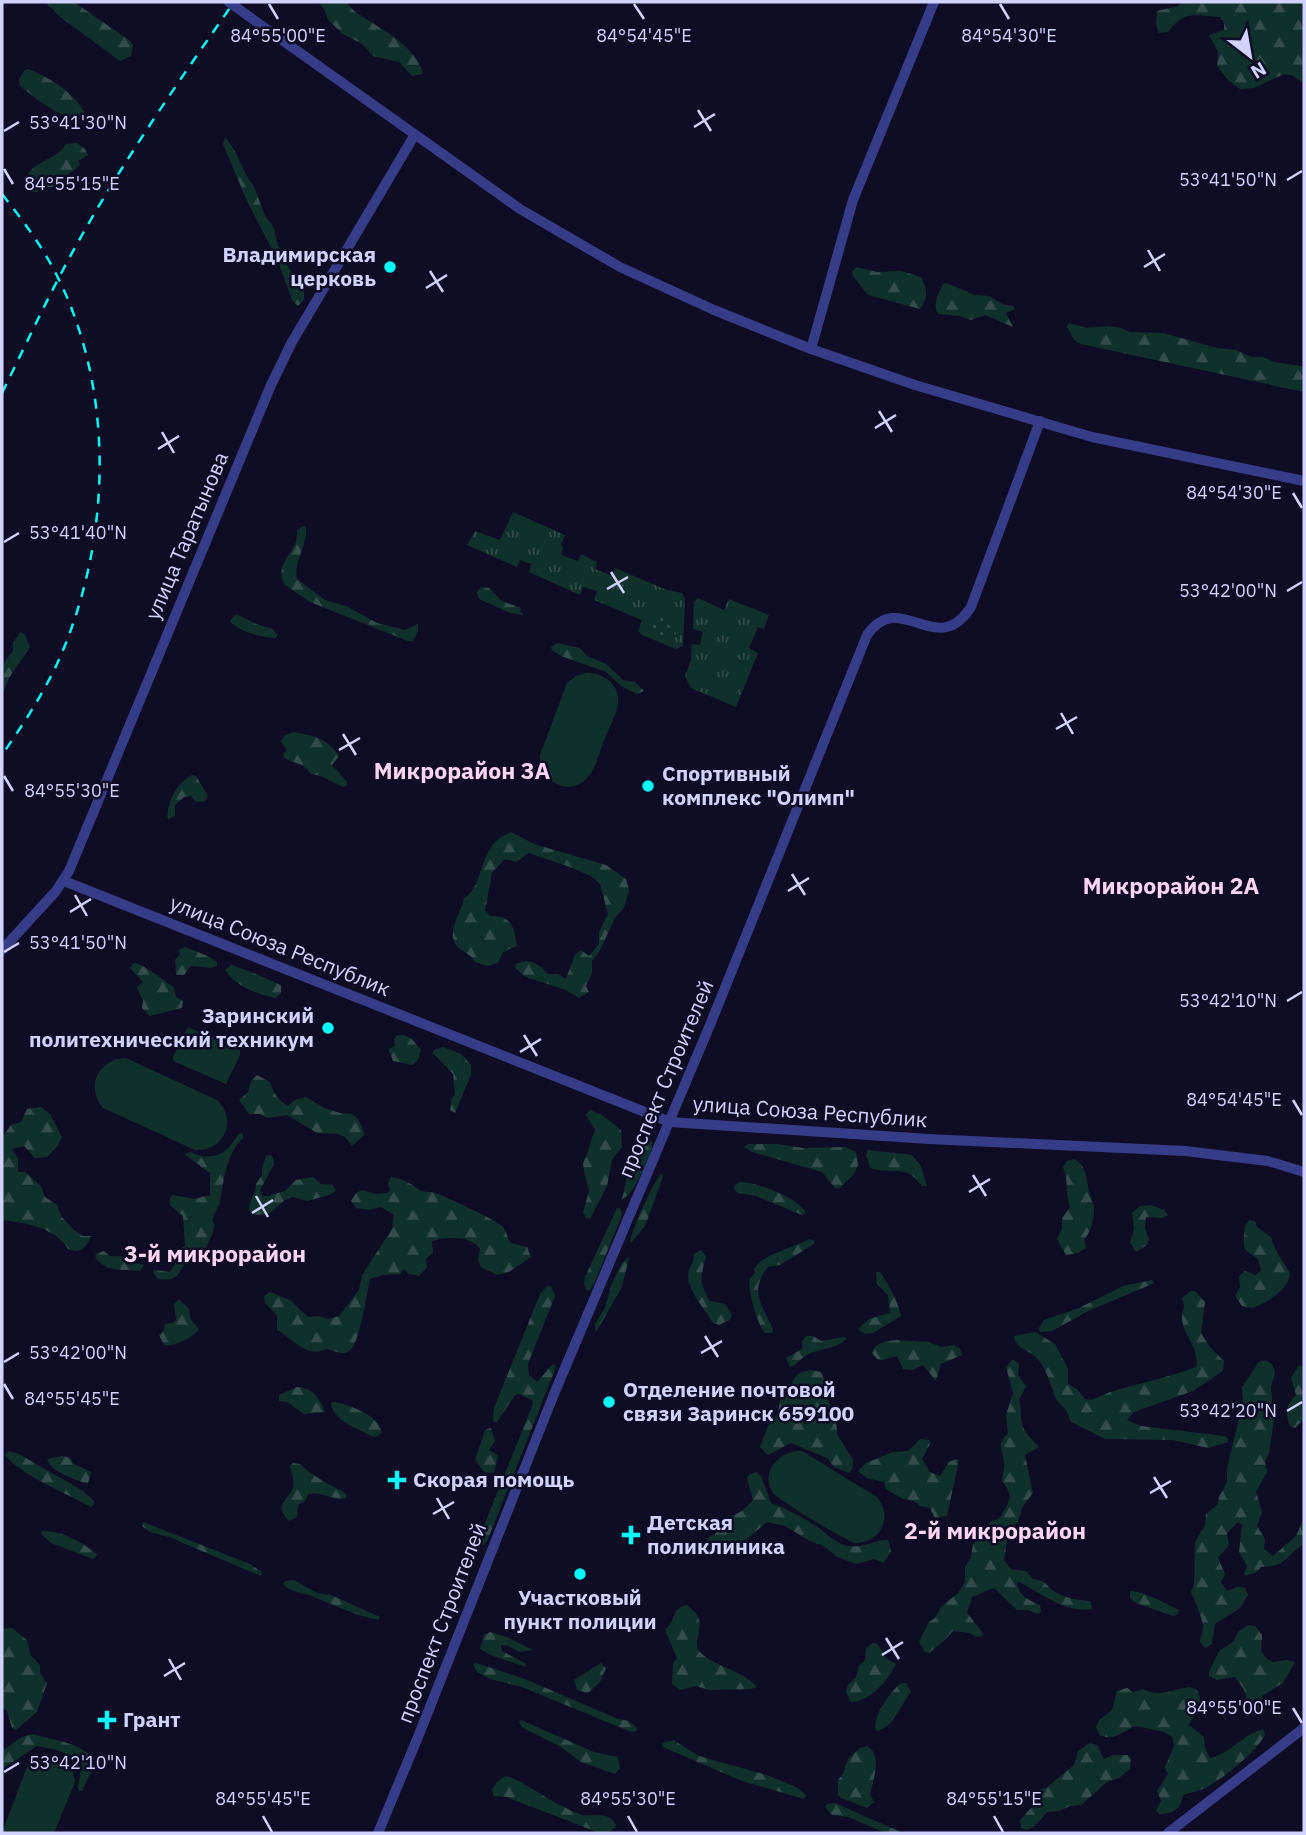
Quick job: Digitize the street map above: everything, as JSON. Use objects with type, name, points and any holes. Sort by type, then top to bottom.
[{"type":"street","points":[[229,2],[515,206],[589,250],[689,299],[811,349],[915,385],[1092,437],[1304,481]]},
{"type":"street","points":[[811,349],[853,200],[934,2]]},
{"type":"street","name":"улица Таратынова","points":[[2,950],[64,881],[271,385],[292,342],[414,136]]},
{"type":"street","name":"проспект Строителей","points":[[378,1833],[554,1394],[670,1122],[867,635],[873,626],[884,618],[894,617],[939,629],[955,625],[965,616],[971,607],[1040,421]]},
{"type":"street","name":"улица Союза Республик","points":[[64,881],[670,1122],[929,1139],[1185,1151],[1268,1161],[1304,1172]]},
{"type":"street","points":[[1168,1833],[1304,1728]]},
{"type":"green space","points":[[46,2],[74,2],[129,40],[133,45],[131,56],[120,61],[59,16]]},
{"type":"green space","points":[[318,2],[345,2],[405,46],[423,74],[412,76],[399,62],[373,56],[362,44],[343,34],[328,20]]},
{"type":"green space","points":[[1183,2],[1304,2],[1304,83],[1284,74],[1254,88],[1240,89],[1228,80],[1217,66],[1218,52],[1209,35],[1224,30],[1220,17],[1185,17],[1168,32],[1159,33],[1156,25],[1157,11],[1178,6]]},
{"type":"green space","points":[[28,69],[52,81],[74,98],[84,112],[81,119],[57,112],[20,86],[19,79]]},
{"type":"green space","points":[[225,137],[254,186],[265,216],[273,226],[280,252],[304,290],[304,300],[298,306],[292,300],[278,261],[247,201],[223,144]]},
{"type":"green space","points":[[77,143],[88,155],[78,161],[80,165],[53,187],[42,187],[37,192],[30,192],[25,186],[30,171],[55,155],[66,144]]},
{"type":"green space","points":[[856,267],[877,272],[901,271],[921,277],[926,293],[923,305],[920,309],[868,295],[853,276],[852,272]]},
{"type":"green space","points":[[943,284],[1013,306],[1015,309],[1006,313],[1013,327],[985,315],[971,320],[938,314],[937,299]]},
{"type":"green space","points":[[1069,323],[1086,328],[1108,326],[1130,332],[1163,333],[1217,348],[1236,350],[1252,357],[1301,366],[1304,368],[1304,392],[1081,344],[1074,340],[1067,327]]},
{"type":"green space","points":[[513,512],[565,535],[561,555],[578,561],[581,554],[597,562],[595,569],[612,576],[615,568],[667,590],[682,593],[685,599],[683,646],[676,649],[642,635],[638,631],[642,620],[594,600],[597,591],[583,587],[580,595],[529,572],[531,564],[520,560],[517,567],[467,545],[475,531],[500,540]]},
{"type":"green space","points":[[306,527],[306,534],[297,566],[297,579],[325,600],[346,606],[377,623],[405,630],[418,624],[413,641],[310,602],[285,585],[281,572],[296,542],[297,530]]},
{"type":"green space","points":[[481,587],[489,588],[502,601],[521,608],[520,611],[524,615],[510,613],[479,599],[477,592]]},
{"type":"green space","points":[[698,598],[724,610],[729,599],[769,615],[764,629],[758,627],[749,648],[758,653],[736,707],[691,688],[685,676],[691,660],[692,644],[700,645],[703,632],[693,629],[694,602]]},
{"type":"green space","points":[[236,614],[273,629],[277,635],[275,638],[263,636],[239,628],[230,621]]},
{"type":"green space","points":[[652,615],[667,615],[679,624],[674,639],[660,639],[647,629]]},
{"type":"green space","points":[[20,632],[25,635],[30,647],[9,678],[2,696],[2,665],[13,651],[13,643]]},
{"type":"green space","points":[[557,643],[580,648],[587,656],[606,664],[623,680],[635,682],[644,691],[637,694],[621,686],[606,672],[561,656],[551,647]]},
{"type":"green space","points":[[586,673],[609,680],[618,696],[617,707],[591,774],[580,783],[564,786],[556,784],[544,772],[540,755],[567,683]]},
{"type":"green space","points":[[294,732],[330,745],[339,756],[332,765],[347,785],[343,787],[311,774],[301,765],[284,758],[287,750],[281,741],[285,735]]},
{"type":"green space","points":[[192,775],[196,776],[208,796],[205,801],[196,802],[191,796],[184,797],[175,805],[175,816],[168,819],[174,793],[182,782]]},
{"type":"green space","points":[[511,832],[534,844],[606,865],[626,879],[629,890],[624,908],[615,918],[592,961],[592,973],[586,986],[589,992],[579,998],[566,990],[526,977],[515,968],[516,964],[529,961],[548,974],[558,974],[566,979],[575,955],[581,950],[589,956],[599,944],[599,932],[608,914],[600,884],[591,876],[529,853],[516,862],[505,859],[492,873],[485,910],[490,916],[504,918],[511,924],[517,946],[503,952],[498,963],[487,966],[475,962],[454,942],[453,929],[464,898],[476,884],[486,855],[500,838]]},
{"type":"green space","points":[[185,947],[208,956],[217,962],[217,966],[191,966],[184,975],[176,975],[175,960],[180,954],[179,950]]},
{"type":"green space","points":[[134,963],[174,987],[176,997],[183,1001],[182,1008],[150,1016],[142,1008],[143,1001],[137,987],[143,982],[130,968]]},
{"type":"green space","points":[[231,965],[281,985],[281,993],[276,998],[241,985],[225,970]]},
{"type":"green space","points":[[188,1027],[240,1050],[226,1084],[173,1061]]},
{"type":"green space","points":[[398,1035],[409,1037],[421,1050],[418,1060],[412,1065],[393,1061],[389,1050],[395,1045],[394,1039]]},
{"type":"green space","points":[[443,1047],[461,1054],[471,1065],[471,1075],[455,1113],[450,1110],[455,1094],[453,1074],[433,1053]]},
{"type":"green space","points":[[126,1058],[217,1100],[223,1108],[227,1125],[220,1140],[214,1146],[195,1150],[103,1108],[95,1091],[97,1076],[108,1063]]},
{"type":"green space","points":[[257,1075],[270,1082],[277,1096],[288,1106],[295,1100],[306,1097],[324,1108],[352,1114],[358,1119],[365,1134],[352,1146],[345,1137],[317,1133],[287,1115],[267,1118],[260,1114],[249,1114],[239,1100],[248,1092],[251,1081]]},
{"type":"green space","points":[[41,1107],[50,1114],[62,1137],[57,1147],[47,1157],[35,1158],[24,1146],[12,1149],[18,1159],[18,1172],[25,1172],[41,1186],[45,1197],[57,1205],[61,1216],[74,1230],[83,1236],[91,1236],[85,1246],[77,1251],[68,1249],[55,1236],[39,1227],[2,1220],[2,1138],[11,1125],[21,1122],[27,1109]]},
{"type":"green space","points":[[590,1110],[602,1115],[621,1130],[622,1147],[612,1160],[607,1186],[590,1219],[586,1218],[583,1212],[589,1191],[583,1163],[595,1130],[586,1115]]},
{"type":"green space","points":[[240,1133],[243,1138],[229,1159],[220,1203],[213,1218],[215,1225],[206,1247],[187,1261],[174,1278],[158,1279],[153,1273],[154,1270],[170,1272],[175,1264],[175,1254],[185,1246],[183,1216],[170,1205],[170,1197],[173,1195],[194,1199],[210,1195],[210,1173],[184,1154],[191,1152],[206,1156],[216,1155],[225,1151]]},
{"type":"green space","points":[[649,1140],[652,1142],[652,1149],[643,1170],[631,1192],[622,1199],[627,1176]]},
{"type":"green space","points":[[748,1144],[777,1144],[803,1148],[846,1147],[856,1152],[858,1165],[854,1174],[840,1188],[835,1188],[822,1172],[752,1152],[744,1147]]},
{"type":"green space","points":[[868,1150],[912,1155],[921,1166],[927,1186],[922,1186],[910,1174],[904,1172],[870,1168],[866,1155]]},
{"type":"green space","points":[[270,1155],[274,1164],[260,1190],[263,1197],[285,1191],[296,1180],[313,1177],[321,1184],[333,1185],[336,1191],[307,1201],[293,1197],[285,1200],[269,1214],[254,1215],[249,1210],[250,1202],[262,1175],[266,1156]]},
{"type":"green space","points":[[1074,1159],[1085,1171],[1094,1213],[1084,1240],[1086,1248],[1066,1255],[1057,1239],[1062,1229],[1062,1218],[1070,1207],[1063,1167],[1067,1161]]},
{"type":"green space","points":[[662,1173],[663,1177],[645,1226],[631,1243],[644,1204]]},
{"type":"green space","points":[[391,1177],[422,1191],[436,1193],[492,1220],[504,1228],[511,1243],[527,1247],[531,1257],[509,1272],[497,1275],[481,1267],[478,1260],[480,1249],[476,1244],[451,1238],[432,1241],[433,1253],[426,1259],[427,1267],[419,1276],[409,1274],[404,1269],[400,1274],[370,1279],[356,1340],[348,1352],[326,1349],[312,1351],[300,1346],[277,1330],[277,1315],[265,1303],[264,1296],[270,1292],[290,1300],[308,1317],[320,1316],[328,1319],[339,1316],[359,1290],[362,1275],[392,1229],[394,1215],[381,1207],[369,1210],[356,1208],[351,1201],[356,1193],[362,1190],[375,1194],[387,1193],[390,1190],[388,1183]]},
{"type":"green space","points":[[740,1182],[777,1192],[802,1207],[806,1213],[802,1215],[756,1196],[738,1193],[734,1189]]},
{"type":"green space","points":[[1151,1205],[1164,1210],[1168,1215],[1162,1218],[1146,1217],[1145,1228],[1149,1239],[1147,1245],[1136,1252],[1130,1243],[1134,1229],[1132,1213],[1140,1206]]},
{"type":"green space","points":[[617,1208],[620,1208],[622,1215],[594,1284],[587,1291],[585,1277]]},
{"type":"green space","points":[[1250,1220],[1255,1221],[1257,1227],[1271,1237],[1276,1251],[1290,1273],[1286,1285],[1276,1295],[1251,1308],[1242,1306],[1235,1296],[1240,1287],[1239,1276],[1245,1271],[1256,1275],[1261,1270],[1258,1259],[1246,1250],[1244,1245],[1245,1227]]},
{"type":"green space","points":[[809,1239],[815,1241],[814,1244],[780,1265],[768,1267],[762,1276],[759,1298],[773,1329],[772,1333],[765,1333],[751,1298],[750,1278],[755,1273],[754,1269],[771,1255]]},
{"type":"green space","points":[[701,1250],[706,1256],[702,1279],[706,1294],[710,1301],[725,1304],[732,1315],[730,1320],[719,1325],[713,1323],[696,1298],[688,1277],[694,1254]]},
{"type":"green space","points":[[104,1251],[110,1256],[132,1257],[135,1263],[144,1265],[140,1271],[109,1268],[95,1256]]},
{"type":"green space","points":[[629,1257],[622,1287],[596,1332],[595,1324],[605,1308],[612,1283],[622,1263]]},
{"type":"green space","points":[[876,1272],[880,1272],[890,1288],[901,1316],[873,1333],[865,1334],[858,1329],[869,1319],[890,1313],[888,1295],[877,1284]]},
{"type":"green space","points":[[1152,1280],[1154,1283],[1088,1311],[1052,1331],[1040,1332],[1039,1328],[1044,1320],[1079,1308],[1123,1286]]},
{"type":"green space","points":[[547,1286],[551,1286],[555,1296],[528,1364],[529,1375],[537,1382],[551,1366],[554,1364],[556,1367],[488,1539],[484,1545],[480,1544],[479,1538],[533,1404],[532,1400],[515,1395],[497,1422],[493,1422],[494,1408],[540,1294]]},
{"type":"green space","points":[[1195,1291],[1205,1302],[1201,1333],[1224,1361],[1223,1371],[1193,1391],[1134,1412],[1127,1420],[1141,1426],[1225,1436],[1228,1439],[1228,1442],[1208,1448],[1173,1440],[1105,1439],[1071,1422],[1066,1410],[1056,1399],[1040,1362],[1015,1341],[1014,1336],[1035,1332],[1055,1344],[1068,1369],[1068,1384],[1078,1390],[1085,1399],[1095,1399],[1196,1367],[1196,1354],[1183,1325],[1182,1316],[1182,1298]]},
{"type":"green space","points":[[179,1299],[189,1309],[191,1320],[199,1329],[183,1341],[164,1345],[159,1335],[165,1324],[176,1320],[174,1304]]},
{"type":"green space","points":[[806,1336],[813,1336],[821,1341],[847,1338],[839,1344],[806,1355],[790,1367],[786,1358],[802,1349],[802,1341]]},
{"type":"green space","points":[[897,1340],[928,1342],[942,1347],[954,1345],[960,1349],[962,1355],[941,1364],[936,1381],[923,1365],[912,1370],[903,1369],[897,1356],[882,1360],[872,1353],[879,1344]]},
{"type":"green space","points":[[1013,1359],[1019,1364],[1018,1375],[1026,1386],[1019,1400],[1021,1422],[1027,1434],[1039,1447],[1025,1455],[1033,1493],[1023,1506],[1018,1522],[1009,1530],[1004,1560],[1011,1569],[1026,1571],[1033,1579],[1043,1582],[1058,1593],[1091,1602],[1092,1609],[1063,1605],[1019,1582],[1017,1584],[1022,1595],[1040,1605],[1041,1612],[1038,1614],[1017,1610],[994,1588],[972,1597],[967,1613],[983,1636],[976,1637],[970,1633],[953,1631],[929,1653],[925,1652],[919,1642],[929,1622],[935,1618],[941,1607],[958,1593],[965,1582],[965,1567],[971,1558],[973,1544],[983,1536],[990,1522],[1000,1518],[1009,1499],[1002,1481],[1004,1465],[1001,1444],[1008,1434],[1006,1415],[1013,1393],[1006,1367]]},
{"type":"green space","points":[[1266,1360],[1272,1364],[1275,1372],[1271,1387],[1270,1413],[1274,1420],[1269,1453],[1265,1461],[1267,1472],[1256,1492],[1262,1512],[1257,1526],[1265,1539],[1264,1549],[1273,1556],[1296,1536],[1304,1518],[1304,1544],[1281,1563],[1261,1567],[1257,1572],[1245,1576],[1247,1566],[1239,1552],[1242,1525],[1238,1522],[1227,1533],[1229,1545],[1218,1558],[1225,1574],[1221,1582],[1227,1591],[1237,1587],[1245,1588],[1248,1595],[1240,1608],[1215,1624],[1212,1644],[1205,1648],[1200,1642],[1203,1625],[1191,1592],[1194,1585],[1195,1542],[1205,1525],[1206,1514],[1218,1504],[1227,1482],[1227,1468],[1243,1402],[1242,1387],[1259,1362]]},
{"type":"green space","points":[[1299,1365],[1304,1367],[1304,1419],[1295,1428],[1290,1426],[1287,1413],[1290,1402],[1296,1395],[1291,1378]]},
{"type":"green space","points":[[812,1370],[821,1372],[828,1386],[828,1398],[837,1434],[853,1460],[849,1473],[834,1467],[827,1458],[791,1443],[768,1455],[760,1447],[768,1426],[777,1415],[781,1397],[797,1375]]},
{"type":"green space","points":[[297,1387],[315,1394],[325,1412],[304,1414],[287,1402],[279,1401],[279,1395]]},
{"type":"green space","points":[[335,1402],[370,1417],[376,1421],[382,1433],[376,1437],[371,1436],[346,1423],[332,1409],[331,1403]]},
{"type":"green space","points":[[491,1428],[495,1441],[489,1450],[498,1455],[494,1473],[484,1472],[475,1460],[485,1430]]},
{"type":"green space","points":[[920,1439],[929,1440],[930,1444],[922,1459],[930,1472],[940,1476],[949,1462],[959,1460],[947,1516],[935,1518],[930,1508],[903,1499],[886,1489],[884,1482],[867,1478],[858,1471],[866,1463],[893,1452],[908,1451]]},
{"type":"green space","points":[[9,1451],[19,1454],[83,1491],[94,1504],[91,1507],[33,1477],[5,1455]]},
{"type":"green space","points":[[802,1451],[877,1497],[883,1508],[884,1523],[875,1536],[860,1543],[850,1541],[799,1512],[773,1493],[768,1479],[773,1466],[783,1456]]},
{"type":"green space","points":[[63,1456],[91,1472],[88,1484],[58,1472],[47,1459]]},
{"type":"green space","points":[[293,1463],[300,1464],[316,1477],[346,1494],[346,1498],[308,1494],[305,1501],[298,1505],[297,1517],[289,1521],[282,1508],[293,1487],[290,1466]]},
{"type":"green space","points":[[756,1472],[761,1476],[771,1503],[805,1519],[840,1543],[856,1546],[888,1540],[891,1551],[884,1563],[874,1559],[856,1564],[837,1557],[824,1546],[785,1526],[767,1522],[740,1545],[734,1555],[713,1555],[706,1545],[708,1538],[715,1534],[724,1520],[742,1511],[753,1500],[747,1479]]},
{"type":"green space","points":[[143,1522],[250,1564],[262,1572],[261,1576],[169,1537],[150,1532],[142,1526]]},
{"type":"green space","points":[[42,1531],[56,1532],[71,1538],[97,1554],[96,1557],[93,1559],[51,1543],[41,1534]]},
{"type":"green space","points":[[294,1580],[317,1593],[331,1595],[380,1617],[378,1620],[360,1615],[292,1590],[283,1584],[285,1581]]},
{"type":"green space","points":[[1130,1591],[1161,1601],[1179,1610],[1178,1614],[1173,1616],[1136,1603],[1130,1598]]},
{"type":"green space","points":[[687,1605],[696,1614],[699,1622],[697,1645],[701,1653],[757,1687],[709,1690],[696,1686],[680,1690],[672,1684],[673,1663],[677,1658],[665,1630],[678,1609]]},
{"type":"green space","points":[[1248,1625],[1255,1626],[1262,1635],[1262,1652],[1265,1657],[1273,1662],[1295,1662],[1283,1683],[1262,1696],[1265,1708],[1258,1715],[1248,1708],[1245,1692],[1235,1677],[1217,1680],[1209,1676],[1219,1651],[1233,1642],[1238,1632]]},
{"type":"green space","points":[[12,1628],[27,1640],[31,1656],[40,1665],[40,1673],[47,1683],[37,1712],[16,1730],[12,1728],[7,1711],[2,1707],[2,1629]]},
{"type":"green space","points":[[490,1632],[533,1650],[519,1652],[501,1645],[502,1651],[525,1663],[526,1667],[480,1649],[484,1635]]},
{"type":"green space","points":[[877,1643],[886,1658],[896,1664],[883,1683],[871,1694],[851,1702],[846,1692],[848,1685],[856,1677],[859,1666],[865,1660],[866,1648]]},
{"type":"green space","points":[[476,1663],[525,1679],[618,1719],[629,1721],[637,1728],[636,1731],[631,1732],[522,1687],[490,1679],[477,1672],[473,1665]]},
{"type":"green space","points":[[601,1663],[606,1668],[600,1682],[588,1693],[577,1690],[574,1680]]},
{"type":"green space","points":[[901,1683],[906,1683],[911,1692],[892,1721],[876,1731],[879,1712]]},
{"type":"green space","points":[[1190,1687],[1197,1690],[1200,1701],[1189,1725],[1204,1737],[1210,1758],[1263,1729],[1265,1735],[1230,1772],[1205,1788],[1183,1795],[1176,1810],[1159,1814],[1156,1810],[1161,1801],[1157,1791],[1168,1774],[1165,1767],[1174,1746],[1172,1737],[1164,1732],[1136,1726],[1114,1737],[1105,1737],[1100,1735],[1096,1727],[1099,1720],[1112,1710],[1117,1691],[1127,1688],[1133,1692],[1143,1689],[1160,1693]]},
{"type":"green space","points":[[521,1720],[594,1752],[618,1757],[620,1768],[615,1774],[581,1762],[561,1747],[523,1728],[519,1722]]},
{"type":"green space","points":[[33,1734],[77,1747],[91,1756],[95,1763],[82,1791],[79,1791],[78,1787],[82,1764],[55,1750],[37,1746],[2,1769],[2,1751],[22,1737]]},
{"type":"green space","points":[[673,1740],[699,1756],[770,1776],[794,1786],[806,1796],[804,1799],[742,1781],[663,1747],[662,1743]]},
{"type":"green space","points":[[1090,1743],[1097,1745],[1104,1759],[1113,1755],[1128,1755],[1131,1759],[1130,1769],[1119,1778],[1107,1782],[1081,1805],[1047,1812],[1036,1825],[1027,1830],[1021,1828],[1020,1820],[1033,1806],[1030,1795],[1032,1791],[1046,1788],[1074,1765],[1078,1751]]},
{"type":"green space","points":[[867,1746],[875,1755],[876,1762],[870,1795],[874,1802],[867,1808],[841,1798],[838,1795],[838,1780],[848,1759],[860,1748]]},
{"type":"green space","points":[[46,1755],[66,1762],[75,1782],[54,1833],[2,1833],[28,1764],[36,1757]]},
{"type":"green space","points":[[505,1776],[575,1812],[606,1816],[616,1825],[610,1832],[600,1833],[506,1797],[494,1796],[492,1790]]},
{"type":"green space","points":[[834,1803],[903,1833],[886,1833],[848,1817],[832,1815],[825,1807]]},
{"type":"railway","points":[[2,393],[82,235],[155,117],[234,2]]},
{"type":"railway","points":[[2,194],[48,258],[74,315],[88,363],[97,414],[100,466],[97,517],[89,568],[75,617],[51,676],[2,755]]},
{"type":"place","name":"Владимирская церковь","points":[[390,267]]},
{"type":"place","name":"Спортивный комплекс \"Олимп\"","points":[[648,786]]},
{"type":"place","name":"Заринский политехнический техникум","points":[[328,1028]]},
{"type":"place","name":"Отделение почтовой связи Заринск 659100","points":[[609,1402]]},
{"type":"place","name":"Скорая помощь","points":[[397,1480]]},
{"type":"place","name":"Детская поликлиника","points":[[631,1535]]},
{"type":"place","name":"Участковый пункт полиции","points":[[580,1574]]},
{"type":"place","name":"Грант","points":[[107,1720]]},
{"type":"district","name":"Микрорайон 3А","points":[[462,771]]},
{"type":"district","name":"Микрорайон 2А","points":[[1171,886]]},
{"type":"district","name":"3-й микрорайон","points":[[215,1254]]},
{"type":"district","name":"2-й микрорайон","points":[[995,1531]]}]
